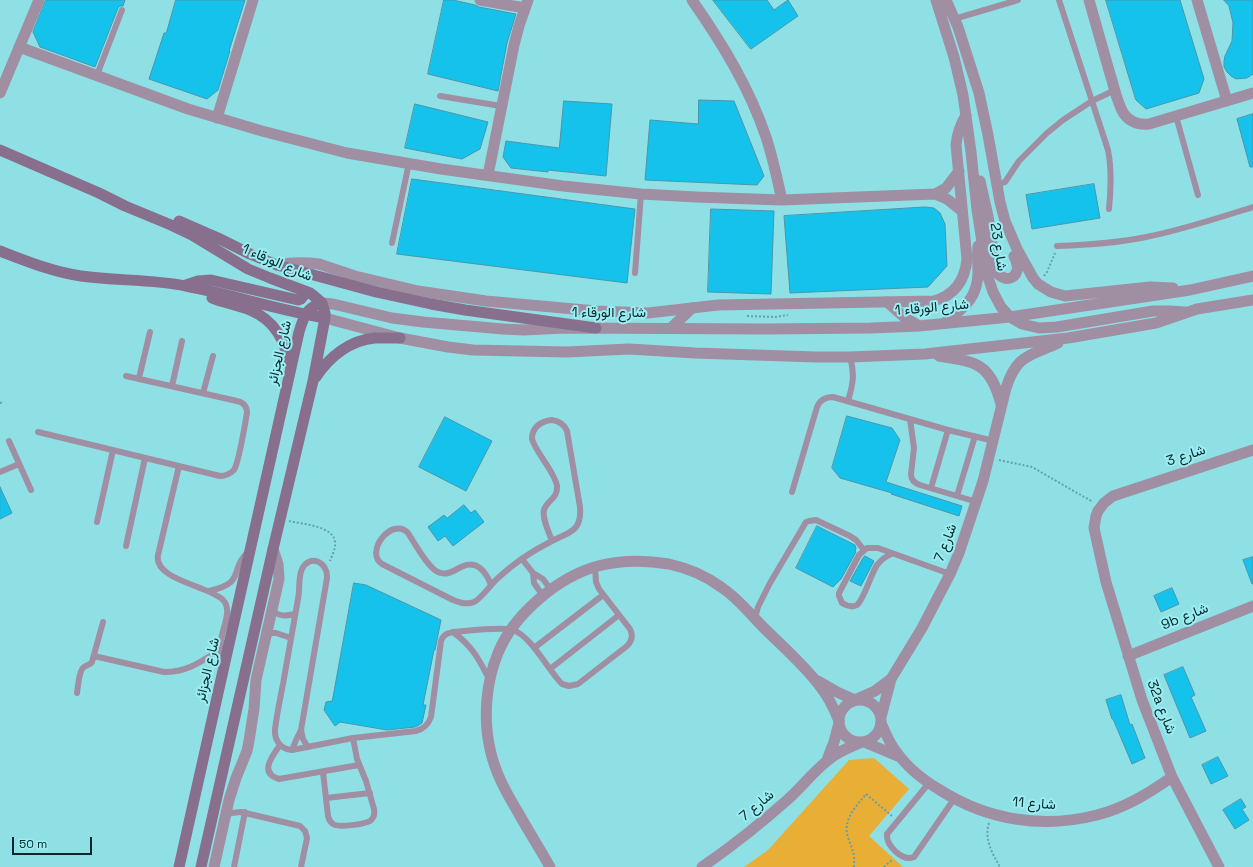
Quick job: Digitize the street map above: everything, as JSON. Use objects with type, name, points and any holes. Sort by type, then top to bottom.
[{"type":"main road","name":"شارع الورقاء 1","points":[[0,150],[171,225],[192,235],[248,269],[303,290],[314,296],[322,303]]},
{"type":"main road","points":[[99,193],[142,206],[277,265],[376,292],[466,310],[596,328]]},
{"type":"main road","points":[[0,251],[55,270],[80,276],[147,280],[186,286],[304,315],[325,318]]},
{"type":"main road","points":[[186,286],[198,281],[211,280],[298,300],[304,295],[303,290]]},
{"type":"main road","points":[[186,286],[222,302],[251,310],[265,319],[277,332],[284,344],[290,371]]},
{"type":"main road","points":[[201,867],[313,380],[325,318],[322,303]]},
{"type":"main road","name":"شارع الجزائر","points":[[179,867],[299,332],[304,315],[312,307],[322,303]]},
{"type":"main road","points":[[313,380],[330,359],[353,344],[362,340],[374,338],[400,338]]},
{"type":"street","points":[[0,93],[39,0]]},
{"type":"street","points":[[217,118],[253,0]]},
{"type":"street","points":[[480,0],[527,4],[514,45],[488,175]]},
{"type":"street","points":[[692,0],[733,64],[751,100],[766,137],[782,200]]},
{"type":"street","name":"شارع 23","points":[[936,0],[954,57],[963,95],[980,227],[990,284],[1001,308],[1010,317],[1022,324],[1039,328],[1153,311],[1187,312]]},
{"type":"street","name":"شارع 23","points":[[946,0],[979,93],[1005,221],[1016,249],[1038,284],[1050,292],[1065,296],[1150,287],[1190,290]]},
{"type":"street","points":[[1089,0],[1115,90],[1124,114],[1133,122],[1148,124],[1253,93]]},
{"type":"street","points":[[1197,0],[1227,101]]},
{"type":"street","points":[[19,47],[188,109],[262,131],[347,153],[441,169],[564,186],[641,194],[782,200],[936,194],[947,199],[962,211]]},
{"type":"street","points":[[277,265],[292,262],[319,264],[378,282],[418,291],[486,301],[596,312],[648,313],[718,305],[934,301],[946,296],[956,288],[963,278],[966,265],[956,139],[966,115]]},
{"type":"street","points":[[971,152],[986,206],[996,270],[1003,278],[1009,278],[1017,272],[1018,265],[1007,244],[1003,232],[1000,220],[1000,202]]},
{"type":"street","points":[[936,194],[950,184],[958,171]]},
{"type":"street","points":[[945,323],[964,308],[974,291],[978,278],[977,250],[980,227]]},
{"type":"street","name":"شارع الورقاء 1","points":[[322,303],[333,304],[392,318],[443,325],[503,330],[596,328],[773,329],[919,326],[1010,317],[1190,290],[1253,276]]},
{"type":"street","points":[[325,318],[400,338],[473,350],[567,352],[629,349],[702,353],[850,357],[925,354],[1068,338],[1156,323],[1187,312],[1208,307],[1253,300]]},
{"type":"street","points":[[887,302],[904,317],[919,326]]},
{"type":"street","points":[[671,328],[692,308]]},
{"type":"street","name":"شارع 7","points":[[881,720],[891,679],[922,628],[950,574],[959,553],[977,502],[994,441],[1001,406],[1011,374],[1024,358],[1036,351],[1053,346],[1068,338]]},
{"type":"street","name":"شارع 7","points":[[925,354],[964,360],[978,365],[993,381],[1001,406]]},
{"type":"street","name":"شارع 3","points":[[1101,507],[1112,496],[1253,450]]},
{"type":"street","name":"شارع 3","points":[[1099,549],[1099,531],[1103,516],[1112,503],[1128,491]]},
{"type":"street","points":[[1099,549],[1094,528],[1096,516],[1101,507]]},
{"type":"street","points":[[214,867],[232,788],[249,741],[254,710],[256,680],[279,579],[278,564],[273,549]]},
{"type":"street","name":"32a شارع","points":[[1099,549],[1106,582],[1142,700],[1172,777],[1219,867]]},
{"type":"street","points":[[550,867],[505,788],[490,750],[486,722],[490,680],[498,652],[511,629],[527,611],[547,593],[575,575],[595,567],[614,563],[642,561],[669,564],[696,573],[720,586],[742,603],[813,677],[830,702],[843,733],[847,737],[851,740],[863,742],[874,737],[878,733],[881,720],[877,707],[873,703],[868,700],[856,700],[837,692],[813,677]]},
{"type":"street","name":"9b شارع","points":[[1128,656],[1253,606]]},
{"type":"street","name":"شارع 7","points":[[856,700],[875,691],[891,679]]},
{"type":"street","points":[[839,722],[842,710],[845,706],[856,700]]},
{"type":"street","name":"شارع 11","points":[[881,720],[890,741],[901,758],[929,783],[954,799],[992,815],[1018,820],[1045,822],[1072,820],[1092,816],[1123,806],[1147,794],[1172,777]]},
{"type":"street","name":"شارع 7","points":[[827,760],[834,742],[839,722]]},
{"type":"street","name":"شارع 7","points":[[702,867],[737,842],[773,813],[807,782],[827,760],[848,748],[863,742]]},
{"type":"street","name":"شارع 11","points":[[863,742],[901,758]]},
{"type":"lane","points":[[954,19],[1018,0]]},
{"type":"lane","points":[[1059,0],[1108,150],[1111,188],[1109,209]]},
{"type":"lane","points":[[97,75],[122,10]]},
{"type":"lane","points":[[997,185],[1005,182],[1016,165],[1047,133],[1063,120],[1092,101],[1115,90]]},
{"type":"lane","points":[[440,96],[501,106]]},
{"type":"lane","points":[[1176,116],[1198,195]]},
{"type":"lane","points":[[392,244],[409,163]]},
{"type":"lane","points":[[635,273],[641,194]]},
{"type":"lane","points":[[1057,246],[1103,244],[1147,237],[1191,226],[1253,207]]},
{"type":"lane","points":[[139,378],[150,332]]},
{"type":"lane","points":[[172,386],[182,341]]},
{"type":"lane","points":[[203,393],[212,356]]},
{"type":"lane","points":[[848,401],[853,380],[850,357]]},
{"type":"lane","points":[[38,432],[223,476],[230,474],[236,466],[247,413],[247,409],[243,403],[126,376]]},
{"type":"lane","points":[[792,492],[819,404],[822,400],[829,397],[848,401],[948,430],[994,441]]},
{"type":"lane","points":[[910,419],[914,448],[911,477],[917,484],[977,502]]},
{"type":"lane","points":[[491,585],[486,573],[479,567],[475,566],[466,566],[450,573],[437,572],[430,567],[408,532],[403,529],[396,528],[386,534],[379,543],[376,551],[376,558],[382,564],[458,602],[463,603],[477,600],[506,571],[522,559],[567,534],[575,528],[580,521],[580,507],[567,431],[560,422],[552,420],[544,421],[537,426],[532,432],[532,439],[556,484],[555,496],[547,505],[544,512],[552,541]]},
{"type":"lane","points":[[931,488],[948,430]]},
{"type":"lane","points":[[957,496],[975,436]]},
{"type":"lane","points":[[9,441],[31,490]]},
{"type":"lane","points":[[98,522],[113,450]]},
{"type":"lane","points":[[126,546],[145,458]]},
{"type":"lane","points":[[0,472],[19,464]]},
{"type":"lane","points":[[179,466],[158,555],[158,561],[163,569],[177,578],[209,591],[222,599],[227,606],[221,642],[221,649],[226,661]]},
{"type":"lane","points":[[755,618],[758,607],[770,583],[801,528],[806,522],[816,520],[850,536],[856,540],[864,550]]},
{"type":"lane","points":[[892,554],[887,556],[878,564],[859,602],[853,606],[845,606],[840,600],[839,593],[859,555],[864,550],[874,547],[950,574]]},
{"type":"lane","points":[[209,591],[224,587],[233,580],[236,576],[241,560],[251,549]]},
{"type":"lane","points":[[522,559],[533,573],[543,580],[547,593]]},
{"type":"lane","points":[[292,750],[301,730],[327,578],[326,568],[317,561],[312,561],[303,566],[300,571],[300,591],[275,729],[275,738],[280,745],[284,748],[292,750],[353,738],[416,731],[426,726],[430,717],[441,641],[444,635],[450,632],[511,629],[522,635],[562,684],[569,686],[575,685],[627,646],[631,640],[632,633],[603,594],[596,582],[595,567]]},
{"type":"lane","points":[[533,573],[534,583],[547,593]]},
{"type":"lane","points":[[534,648],[603,594]]},
{"type":"lane","points":[[272,610],[285,616],[295,614]]},
{"type":"lane","points":[[550,669],[619,615]]},
{"type":"lane","points":[[77,693],[81,670],[84,666],[91,664],[103,622]]},
{"type":"lane","points":[[453,632],[468,644],[490,680]]},
{"type":"lane","points":[[267,633],[276,633],[291,638]]},
{"type":"lane","points":[[94,656],[164,672],[172,672],[194,666],[221,649]]},
{"type":"lane","points":[[301,730],[303,739],[308,747]]},
{"type":"lane","points":[[323,772],[329,820],[334,825],[341,826],[366,823],[372,819],[374,813],[370,793],[359,765],[353,738]]},
{"type":"lane","points":[[280,745],[268,763],[268,769],[274,777],[282,779],[359,765]]},
{"type":"lane","points":[[929,783],[887,834],[886,839],[888,844],[905,859],[914,857],[954,799]]},
{"type":"lane","points":[[326,798],[370,793]]},
{"type":"lane","points":[[225,816],[235,812],[245,812],[300,826],[305,831],[306,838],[301,867]]},
{"type":"lane","points":[[234,867],[245,812]]},
{"type":"path","points":[[1038,284],[1047,272],[1057,246]]},
{"type":"path","points":[[0,403],[4,402]]},
{"type":"path","points":[[989,458],[1032,467],[1101,507]]},
{"type":"path","points":[[280,519],[326,530],[332,534],[335,542],[334,550],[326,568]]},
{"type":"path","points":[[854,867],[855,855],[848,839],[846,828],[848,818],[852,811],[866,794],[888,813],[899,820]]},
{"type":"path","points":[[992,815],[987,829],[988,842],[993,856],[1000,867]]},
{"type":"path","points":[[884,867],[894,858],[895,851]]},
{"type":"shaded area","points":[[874,758],[909,789],[869,836],[903,867],[744,867],[768,850],[849,760]]},
{"type":"building","points":[[46,0],[125,0],[123,6],[118,8],[95,67],[40,47],[33,32]]},
{"type":"building","points":[[176,0],[245,0],[218,90],[207,99],[149,79],[164,33],[166,33]]},
{"type":"building","points":[[444,0],[453,0],[516,14],[507,43],[498,91],[428,74]]},
{"type":"building","points":[[713,0],[767,0],[774,10],[788,0],[798,16],[751,49]]},
{"type":"building","points":[[1106,0],[1180,0],[1204,79],[1199,93],[1146,109],[1136,100]]},
{"type":"building","points":[[1224,0],[1253,0],[1253,74],[1247,78],[1236,79],[1227,72],[1224,67],[1225,56],[1232,41],[1233,23],[1229,6]]},
{"type":"building","points":[[699,100],[734,101],[764,176],[757,185],[645,180],[650,120],[698,124]]},
{"type":"building","points":[[564,101],[612,104],[606,176],[511,168],[503,157],[506,141],[559,148]]},
{"type":"building","points":[[415,104],[488,122],[480,149],[462,159],[405,148]]},
{"type":"building","points":[[1253,114],[1253,167],[1250,167],[1237,119]]},
{"type":"building","points":[[412,179],[635,209],[627,283],[397,254]]},
{"type":"building","points":[[1094,184],[1100,218],[1032,229],[1026,195]]},
{"type":"building","points":[[925,207],[934,208],[940,213],[945,224],[947,266],[928,287],[790,293],[784,216]]},
{"type":"building","points":[[711,209],[774,211],[771,294],[708,292]]},
{"type":"building","points":[[847,416],[892,428],[900,440],[886,482],[962,506],[959,516],[891,494],[892,493],[840,478],[832,468]]},
{"type":"building","points":[[445,417],[492,441],[466,491],[419,467]]},
{"type":"building","points":[[0,487],[12,513],[0,519]]},
{"type":"building","points":[[464,505],[471,513],[475,510],[484,522],[453,546],[445,536],[438,541],[428,527],[444,515],[447,518]]},
{"type":"building","points":[[817,526],[855,545],[856,548],[856,552],[841,579],[833,587],[796,568]]},
{"type":"building","points":[[865,556],[874,561],[861,586],[850,581]]},
{"type":"building","points":[[1253,557],[1253,584],[1252,584],[1243,560]]},
{"type":"building","points":[[354,583],[366,585],[441,620],[423,705],[426,705],[422,723],[415,727],[387,730],[340,722],[335,726],[324,710],[326,702],[332,701]]},
{"type":"building","points":[[1172,588],[1179,604],[1161,612],[1154,596]]},
{"type":"building","points":[[1183,667],[1195,695],[1191,697],[1206,731],[1190,738],[1164,675]]},
{"type":"building","points":[[1121,695],[1130,725],[1132,724],[1145,758],[1132,764],[1112,719],[1106,700]]},
{"type":"building","points":[[1218,757],[1228,776],[1211,784],[1202,765]]},
{"type":"building","points":[[1241,799],[1246,807],[1242,809],[1249,820],[1235,829],[1223,810]]}]
